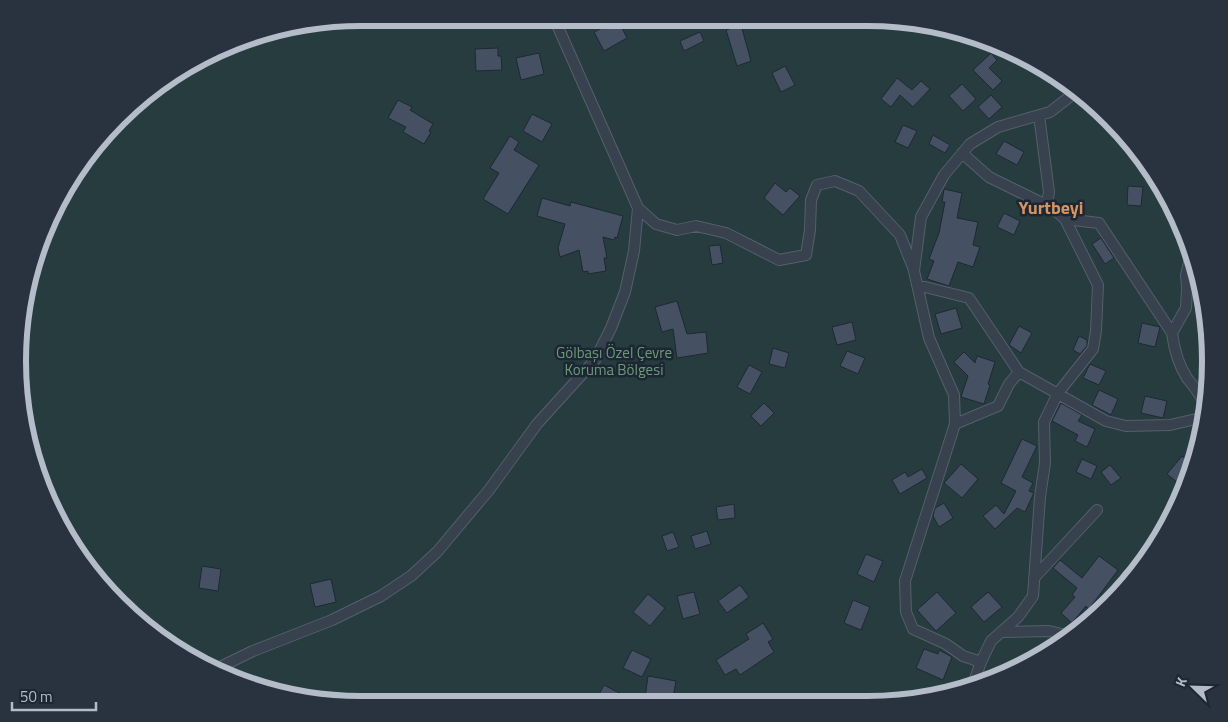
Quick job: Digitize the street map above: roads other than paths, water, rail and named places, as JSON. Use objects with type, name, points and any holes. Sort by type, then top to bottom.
[{"type":"street","points":[[557,26],[638,208],[656,224],[677,230],[696,226],[726,233],[779,260],[806,256],[810,230],[811,200],[818,185],[834,181],[859,190],[900,235],[914,271],[929,338],[954,396],[956,424],[905,581],[906,612],[913,629],[946,644],[963,656],[981,662]]},
{"type":"street","points":[[914,271],[921,217],[944,175],[970,144],[998,127],[1050,112],[1071,95]]},
{"type":"street","points":[[1039,116],[1049,192],[1048,202]]},
{"type":"street","points":[[962,154],[990,177],[1042,203],[1048,202]]},
{"type":"street","points":[[975,678],[991,641],[1018,617],[1033,596],[1040,497],[1045,463],[1044,422],[1058,394],[1093,349],[1098,285],[1065,219],[1048,202]]},
{"type":"street","points":[[224,666],[253,651],[332,620],[381,596],[411,576],[437,552],[489,490],[537,424],[595,360],[611,328],[625,292],[634,251],[638,208]]},
{"type":"street","points":[[1065,219],[1099,223],[1172,333],[1174,352],[1185,375],[1200,396]]},
{"type":"street","points":[[1172,333],[1186,308],[1186,276],[1188,267]]},
{"type":"street","points":[[917,285],[969,298],[1019,372],[1106,421],[1126,426],[1170,425],[1196,419]]},
{"type":"street","points":[[956,424],[998,406],[1009,384],[1019,372]]},
{"type":"street","points":[[1034,578],[1097,510]]},
{"type":"street","points":[[1001,632],[1049,631],[1061,634]]},
{"type":"district","name":"Yurtbeyi","points":[[1051,207]]},
{"type":"park label","name":"Gölbaşı Özel Çevre Koruma Bölgesi","points":[[614,360]]}]
